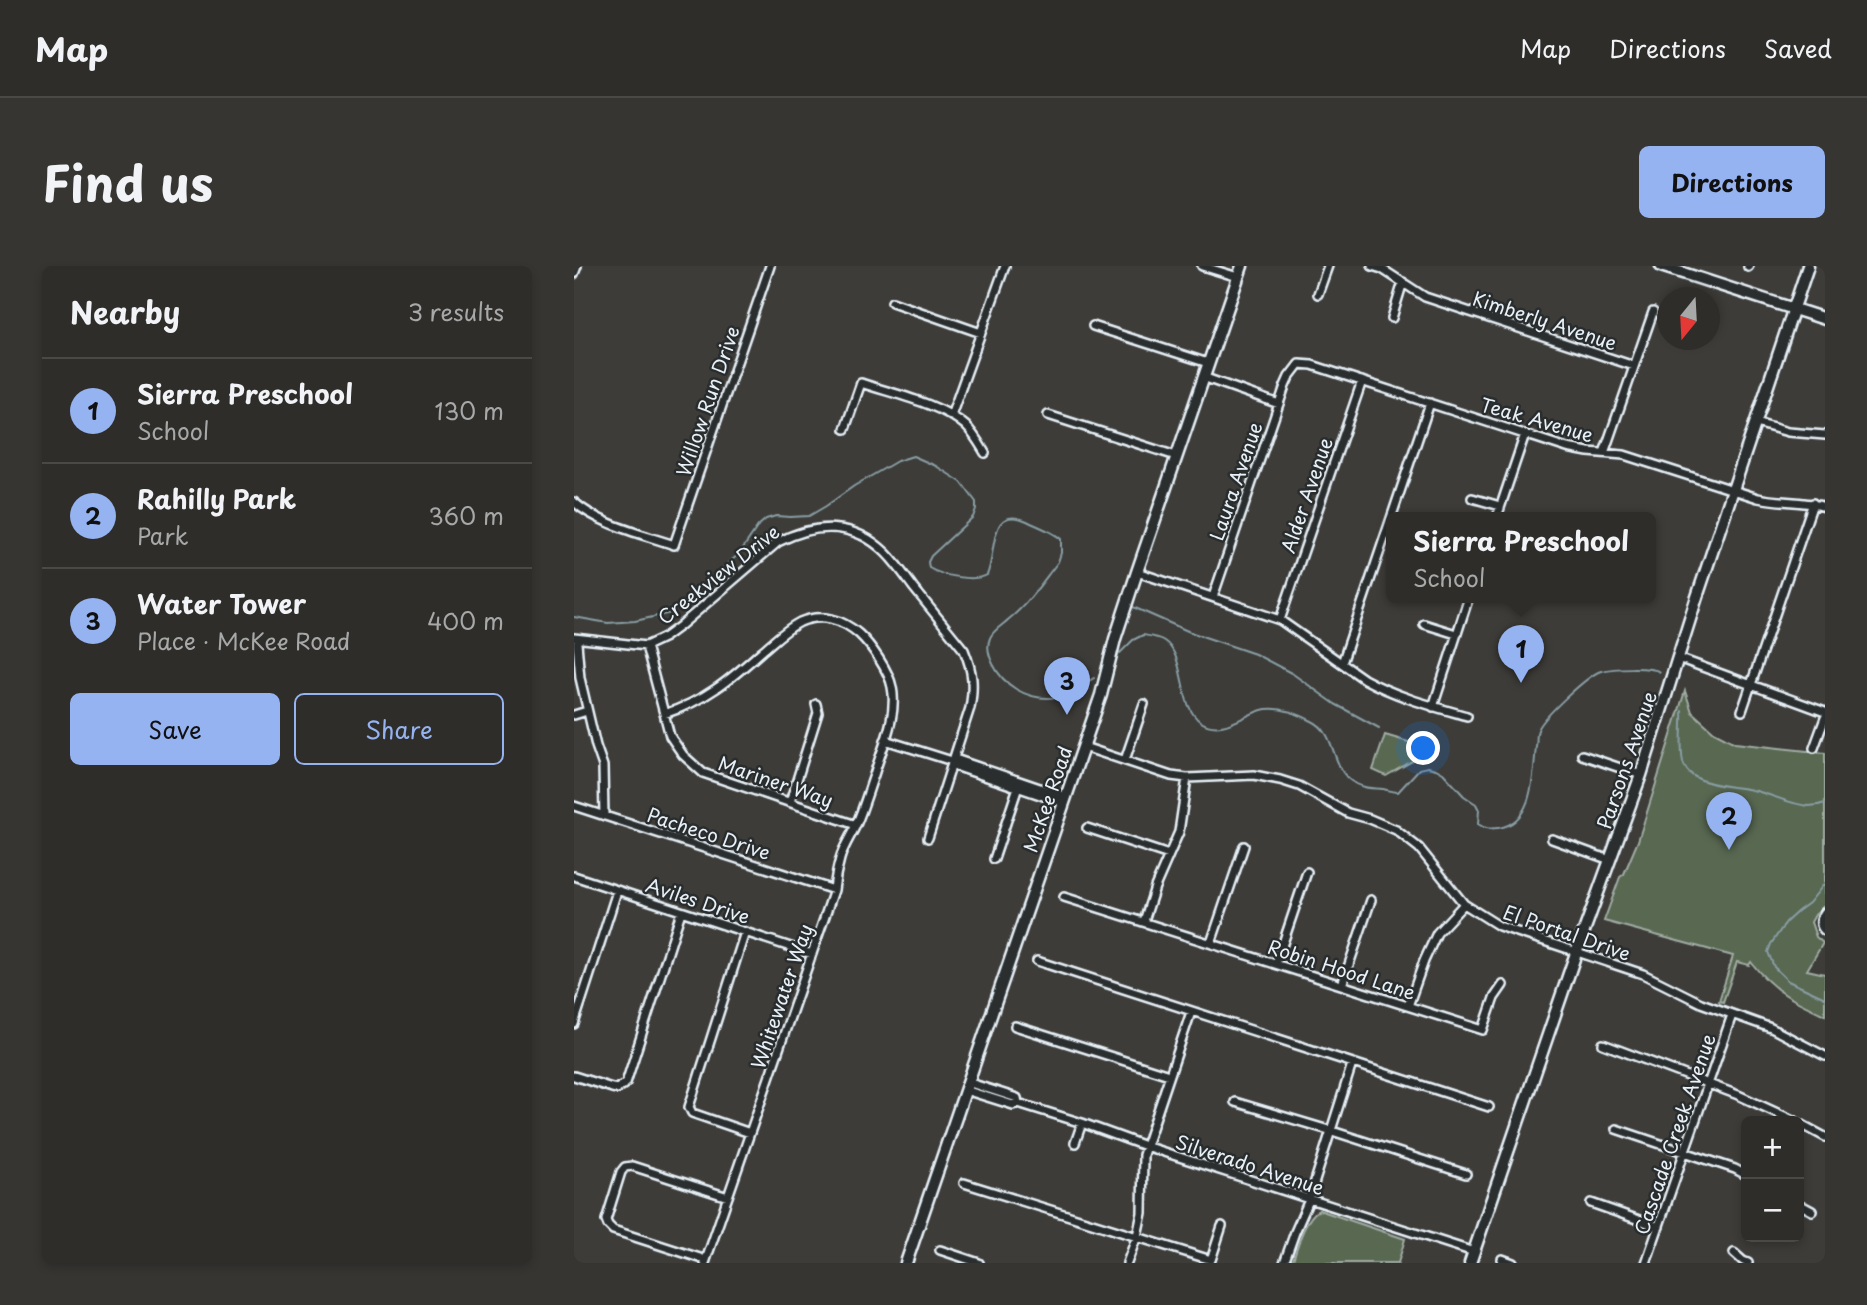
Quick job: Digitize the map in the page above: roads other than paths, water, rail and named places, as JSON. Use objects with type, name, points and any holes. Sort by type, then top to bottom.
[{"type":"street","points":[[574,274],[577,266]]},
{"type":"street","name":"Willow Run Drive","points":[[574,502],[584,511],[602,520],[674,545],[770,266]]},
{"type":"street","points":[[951,416],[1005,266]]},
{"type":"street","points":[[1202,266],[1238,277]]},
{"type":"street","name":"McKee Road","points":[[906,1263],[1084,747],[1137,572],[1242,266]]},
{"type":"street","points":[[1318,294],[1328,266]]},
{"type":"street","name":"Kimberly Avenue","points":[[1372,266],[1382,269],[1425,297],[1438,302],[1634,366]]},
{"type":"street","points":[[1661,266],[1825,319]]},
{"type":"street","name":"Parsons Avenue","points":[[1472,1258],[1576,953],[1641,775],[1808,266]]},
{"type":"street","points":[[1392,318],[1403,282]]},
{"type":"street","points":[[891,302],[981,333]]},
{"type":"street","points":[[1604,453],[1653,312]]},
{"type":"street","points":[[1093,326],[1208,363]]},
{"type":"street","name":"Teak Avenue","points":[[1289,377],[1299,364],[1312,365],[1578,450],[1624,455],[1771,500],[1813,503],[1825,508]]},
{"type":"street","points":[[1203,377],[1279,404]]},
{"type":"street","name":"Laura Avenue","points":[[1213,597],[1289,377]]},
{"type":"street","name":"Alder Avenue","points":[[1280,620],[1362,381]]},
{"type":"street","points":[[845,429],[861,383],[931,406],[951,416],[966,426],[985,453]]},
{"type":"street","points":[[1393,512],[1430,403]]},
{"type":"street","points":[[1048,415],[1176,456]]},
{"type":"street","points":[[1756,423],[1788,432],[1825,435]]},
{"type":"street","points":[[1498,512],[1525,434]]},
{"type":"street","points":[[1472,498],[1500,506]]},
{"type":"street","points":[[1742,711],[1813,503]]},
{"type":"street","name":"Creekview Drive","points":[[576,640],[646,646],[665,637],[778,542],[796,533],[816,528],[835,528],[853,531],[871,540],[887,553],[964,650],[971,667],[973,690],[970,708],[928,838]]},
{"type":"street","points":[[1342,663],[1386,533]]},
{"type":"street","points":[[1137,572],[1280,620],[1364,679],[1383,689],[1467,716]]},
{"type":"street","points":[[1433,707],[1467,603]]},
{"type":"street","name":"Whitewater Way","points":[[664,714],[711,693],[789,629],[802,621],[818,617],[851,627],[862,637],[885,668],[892,686],[892,717],[885,740],[856,825],[840,858],[834,890],[706,1262]]},
{"type":"street","points":[[1424,624],[1456,635]]},
{"type":"street","points":[[576,640],[587,711],[603,766],[604,816]]},
{"type":"street","name":"Mariner Way","points":[[646,646],[670,736],[683,755],[703,773],[856,825]]},
{"type":"street","points":[[1678,658],[1825,712]]},
{"type":"street","points":[[1125,760],[1144,704]]},
{"type":"street","points":[[790,803],[818,713],[816,705]]},
{"type":"street","points":[[574,715],[587,711]]},
{"type":"street","points":[[1814,748],[1825,718]]},
{"type":"street","points":[[885,740],[952,761],[955,766],[1065,800]]},
{"type":"street","name":"El Portal Drive","points":[[1084,747],[1161,773],[1187,778],[1254,775],[1299,786],[1341,809],[1396,830],[1419,848],[1464,904],[1499,926],[1643,974],[1684,996],[1771,1028],[1825,1056]]},
{"type":"street","points":[[1582,755],[1641,775]]},
{"type":"street","points":[[1144,921],[1155,887],[1179,832],[1187,778]]},
{"type":"street","points":[[994,859],[1019,784]]},
{"type":"street","name":"Pacheco Drive","points":[[574,806],[834,890]]},
{"type":"street","points":[[1087,828],[1169,855]]},
{"type":"street","points":[[1552,839],[1610,860]]},
{"type":"street","points":[[1211,943],[1244,846]]},
{"type":"street","points":[[1276,964],[1307,872]]},
{"type":"street","name":"Aviles Drive","points":[[574,876],[812,954]]},
{"type":"street","points":[[574,1024],[617,891]]},
{"type":"street","name":"Robin Hood Lane","points":[[1064,897],[1483,1030],[1494,998],[1503,985]]},
{"type":"street","points":[[1342,985],[1371,900]]},
{"type":"street","points":[[1408,1006],[1437,933],[1464,904]]},
{"type":"street","points":[[574,1076],[617,1089],[625,1083],[681,912]]},
{"type":"street","points":[[1825,912],[1821,921],[1825,931]]},
{"type":"street","points":[[745,932],[688,1107],[692,1113],[750,1133]]},
{"type":"street","points":[[1037,961],[1489,1107]]},
{"type":"street","points":[[1127,1263],[1142,1213],[1141,1171],[1145,1146],[1191,1012]]},
{"type":"street","name":"Cascade Creek Avenue","points":[[1646,1263],[1732,1015]]},
{"type":"street","points":[[1015,1026],[1169,1075]]},
{"type":"street","points":[[1603,1044],[1754,1101],[1785,1116]]},
{"type":"street","points":[[1284,1263],[1296,1227],[1309,1200],[1352,1064]]},
{"type":"street","name":"Silverado Avenue","points":[[966,1086],[1017,1098],[1018,1103],[1309,1200],[1472,1258]]},
{"type":"street","points":[[1235,1102],[1332,1130],[1466,1174]]},
{"type":"street","points":[[1075,1143],[1082,1123]]},
{"type":"street","points":[[1804,1126],[1825,1138]]},
{"type":"street","points":[[1616,1129],[1741,1172]]},
{"type":"street","points":[[706,1262],[613,1230],[606,1220],[621,1172],[625,1167],[632,1166],[728,1197]]},
{"type":"street","points":[[964,1183],[1211,1260],[1222,1226]]},
{"type":"street","points":[[1591,1203],[1659,1227]]},
{"type":"street","points":[[1804,1206],[1812,1210]]},
{"type":"street","points":[[940,1250],[979,1263]]},
{"type":"street","points":[[1734,1253],[1748,1263]]},
{"type":"street","points":[[1502,1259],[1513,1263]]},
{"type":"waterway","points":[[574,617],[608,623],[635,621],[671,613],[739,554],[766,519],[776,516],[809,516],[897,461],[913,456],[936,466],[961,482],[976,502],[973,517],[931,556],[929,568],[958,577],[975,578],[987,575],[996,533],[1006,519],[1014,517],[1049,531],[1061,539],[1058,562],[1029,599],[990,638],[989,655],[997,672],[1016,689],[1041,698],[1067,693],[1094,678]]},
{"type":"waterway","points":[[1133,607],[1190,632],[1255,654],[1293,674],[1335,704],[1379,728]]},
{"type":"waterway","points":[[1120,653],[1133,640],[1143,635],[1164,641],[1176,658],[1193,715],[1209,726],[1225,725],[1266,709],[1290,712],[1312,721],[1327,735],[1343,773],[1351,781],[1366,788],[1398,792],[1419,769],[1436,769],[1476,804],[1479,810],[1478,824],[1490,828],[1510,824],[1519,817],[1525,807],[1532,783],[1537,732],[1566,697],[1601,671],[1640,668],[1660,672]]},
{"type":"waterway","points":[[1682,711],[1683,760],[1694,777],[1712,784],[1752,790],[1802,805],[1825,803]]},
{"type":"waterway","points":[[1825,883],[1809,903],[1786,922],[1768,952],[1774,967],[1788,981],[1825,998]]},
{"type":"place","name":"Sierra Preschool","points":[[1521,683]]},
{"type":"place","name":"Water Tower","points":[[1067,715]]},
{"type":"place","name":"Rahilly Park","points":[[1729,850]]}]
